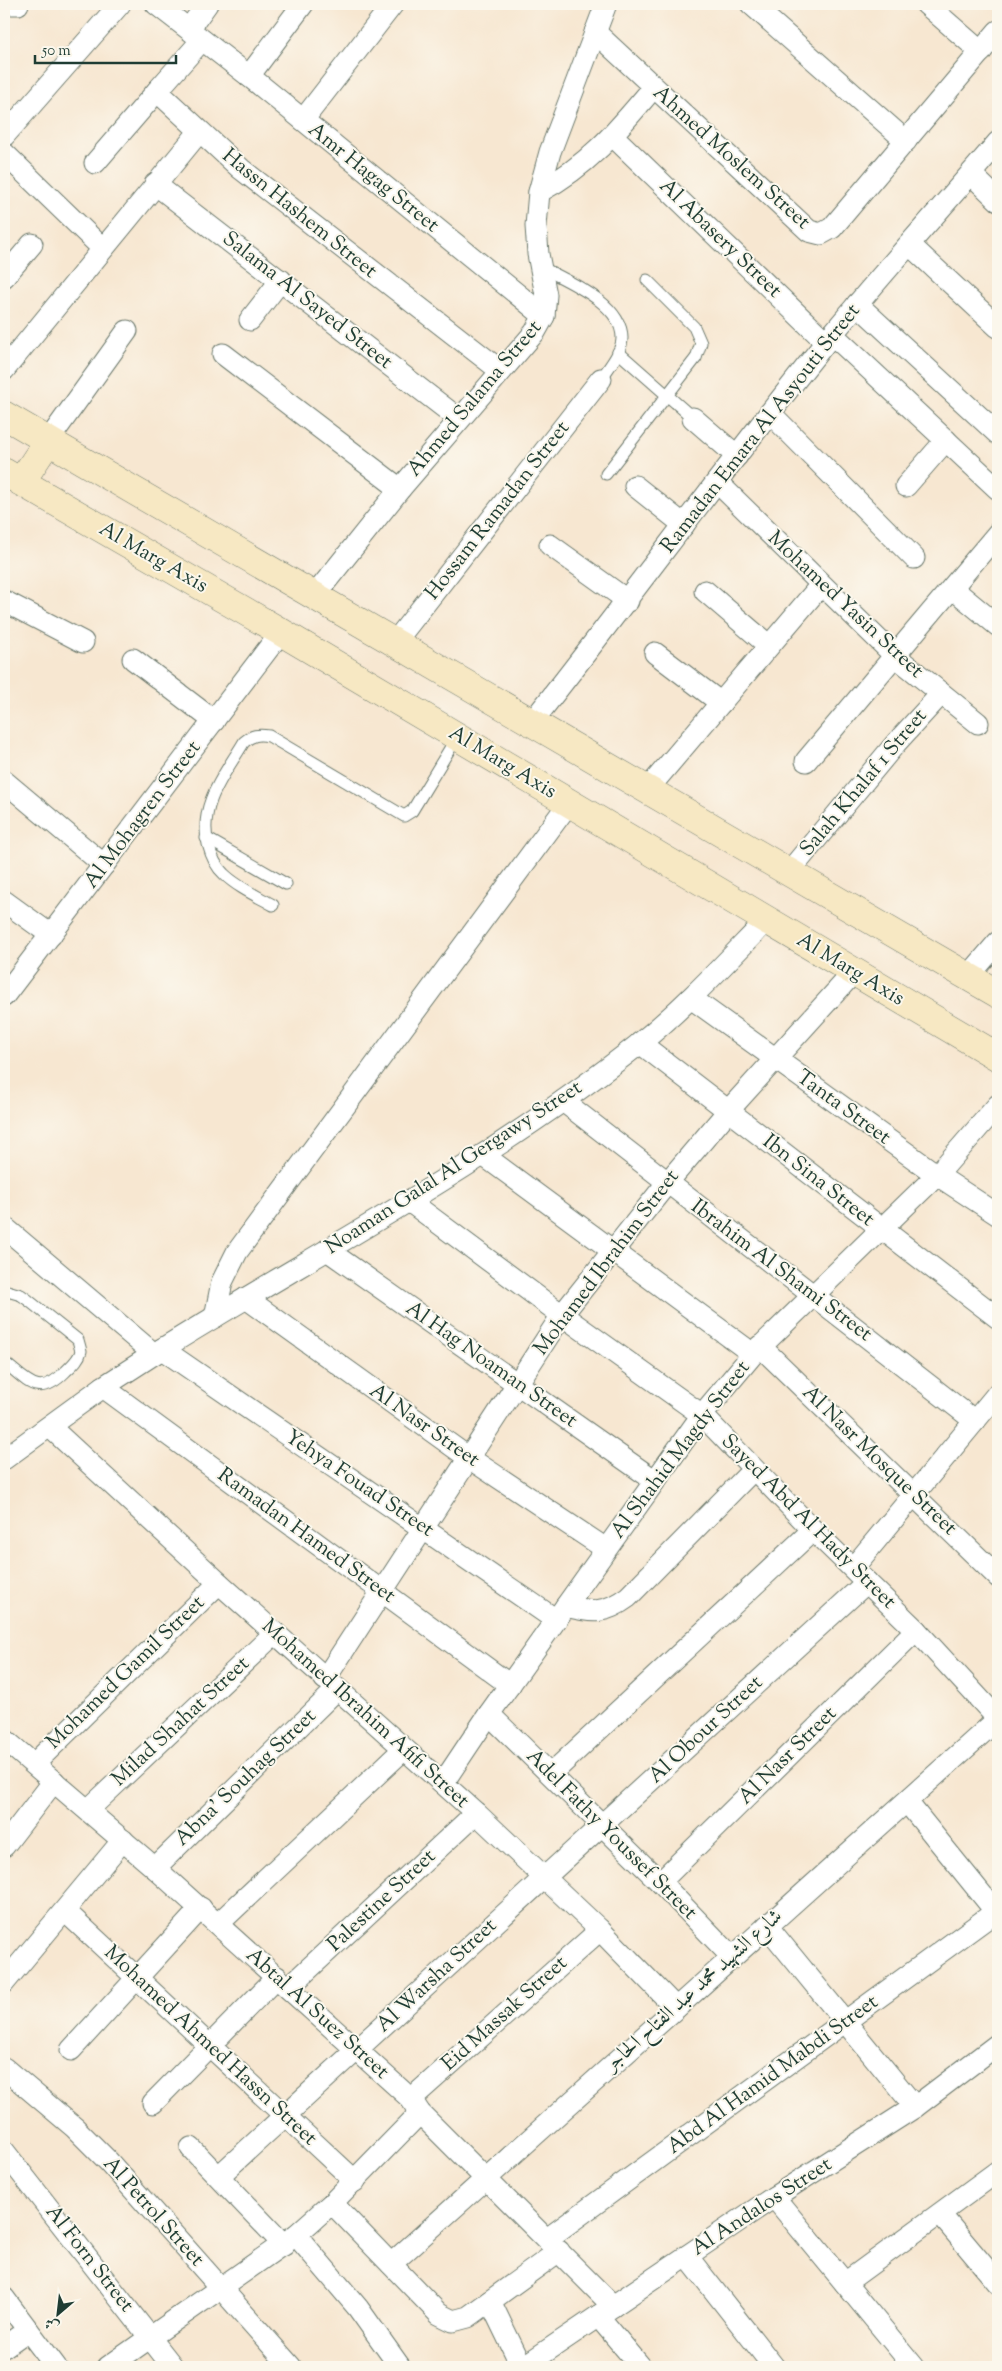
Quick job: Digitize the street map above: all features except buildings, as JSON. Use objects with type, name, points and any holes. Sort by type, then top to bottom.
[{"type":"main road","points":[[4,415],[998,994]]},
{"type":"main road","points":[[12,477],[48,441]]},
{"type":"main road","name":"Al Marg Axis","points":[[12,477],[281,632],[998,1057]]},
{"type":"street","points":[[9,4],[18,4]]},
{"type":"street","points":[[4,136],[120,4]]},
{"type":"street","name":"Amr Hagag Street","points":[[156,4],[249,76],[544,316]]},
{"type":"street","points":[[95,163],[157,91],[195,35],[207,4]]},
{"type":"street","points":[[249,76],[303,4]]},
{"type":"street","points":[[303,120],[393,4]]},
{"type":"street","name":"Ahmed Salama Street","points":[[315,595],[400,489],[535,332],[544,316],[546,295],[536,226],[539,192],[550,152],[606,4]]},
{"type":"street","points":[[751,4],[906,141],[998,31]]},
{"type":"street","points":[[926,4],[980,52]]},
{"type":"street","name":"Ahmed Moslem Street","points":[[595,32],[653,88],[809,231],[815,234],[821,234],[832,228],[906,141]]},
{"type":"street","points":[[539,192],[580,167],[613,136],[653,88]]},
{"type":"street","name":"Hassn Hashem Street","points":[[157,91],[199,132],[284,204],[501,371]]},
{"type":"street","points":[[4,370],[102,248],[199,132]]},
{"type":"street","name":"Al Abasery Street","points":[[613,136],[829,338]]},
{"type":"street","name":"Ramadan Emara Al Asyouti Street","points":[[532,722],[628,601],[684,525],[829,338],[998,142]]},
{"type":"street","points":[[4,153],[102,248]]},
{"type":"street","points":[[971,174],[998,200]]},
{"type":"street","name":"Salama Al Sayed Street","points":[[156,184],[459,419]]},
{"type":"street","points":[[4,277],[32,244]]},
{"type":"street","points":[[910,245],[998,327]]},
{"type":"street","points":[[250,320],[281,280]]},
{"type":"street","points":[[858,304],[998,434]]},
{"type":"street","points":[[48,441],[127,331]]},
{"type":"street","points":[[829,338],[946,440],[998,490]]},
{"type":"street","points":[[222,354],[400,489]]},
{"type":"street","name":"Hossam Ramadan Street","points":[[395,642],[601,379]]},
{"type":"street","points":[[770,413],[914,558]]},
{"type":"street","points":[[694,418],[737,456]]},
{"type":"street","points":[[906,486],[946,440]]},
{"type":"street","name":"Mohamed Yasin Street","points":[[717,482],[894,655],[978,723]]},
{"type":"street","points":[[635,486],[684,525]]},
{"type":"street","points":[[806,761],[998,533]]},
{"type":"street","points":[[550,545],[628,601]]},
{"type":"street","points":[[648,790],[768,645],[821,585]]},
{"type":"street","points":[[952,588],[998,626]]},
{"type":"street","points":[[705,591],[768,645]]},
{"type":"street","points":[[4,601],[83,642]]},
{"type":"street","name":"Al Mohagren Street","points":[[7,987],[51,935],[281,632]]},
{"type":"street","points":[[655,653],[721,702]]},
{"type":"street","points":[[133,659],[214,721]]},
{"type":"street","name":"Salah Khalaf 1 Street","points":[[789,872],[896,743],[941,694]]},
{"type":"street","points":[[4,781],[104,865]]},
{"type":"street","points":[[215,1317],[222,1282],[237,1252],[569,803]]},
{"type":"street","points":[[4,901],[51,935]]},
{"type":"street","name":"Noaman Galal Al Gergawy Street","points":[[4,1459],[102,1387],[483,1155],[564,1101],[640,1044],[691,998],[767,920]]},
{"type":"street","points":[[968,977],[998,942]]},
{"type":"street","name":"Mohamed Ibrahim Street","points":[[331,1684],[382,1592],[562,1315],[728,1110],[854,972]]},
{"type":"street","name":"Tanta Street","points":[[691,998],[937,1175],[998,1214]]},
{"type":"street","name":"Ibn Sina Street","points":[[640,1044],[998,1318]]},
{"type":"street","name":"Ibrahim Al Shami Street","points":[[564,1101],[975,1421]]},
{"type":"street","name":"Al Shahid Magdy Street","points":[[443,1783],[654,1480],[702,1415],[757,1350],[937,1175],[998,1105]]},
{"type":"street","name":"Al Nasr Mosque Street","points":[[483,1155],[757,1350],[997,1572]]},
{"type":"street","name":"Sayed Abd Al Hady Street","points":[[408,1201],[562,1315],[702,1415],[753,1470],[916,1630],[998,1719]]},
{"type":"street","name":"Yehya Fouad Street","points":[[4,1227],[158,1352],[423,1528],[561,1613]]},
{"type":"street","name":"Al Hag Noaman Street","points":[[328,1250],[654,1480]]},
{"type":"street","name":"Al Nasr Street","points":[[246,1298],[469,1458],[606,1549]]},
{"type":"street","name":"Ramadan Hamed Street","points":[[102,1387],[510,1685]]},
{"type":"street","name":"Al Obour Street","points":[[545,1878],[860,1575],[914,1495],[998,1393]]},
{"type":"street","name":"Mohamed Ibrahim Afifi Street","points":[[50,1426],[219,1583],[476,1813],[600,1930],[676,2008]]},
{"type":"street","points":[[561,1613],[594,1611],[616,1606],[628,1597],[753,1470]]},
{"type":"street","points":[[551,1774],[813,1530]]},
{"type":"street","name":"Mohamed Gamil Street","points":[[34,1764],[219,1583]]},
{"type":"street","name":"Al Nasr Street","points":[[660,1882],[916,1630]]},
{"type":"street","name":"Milad Shahat Street","points":[[88,1810],[275,1633]]},
{"type":"street","name":"Abna' Souhag Street","points":[[155,1868],[331,1684]]},
{"type":"street","name":"Adel Fathy Youssef Street","points":[[490,1714],[660,1882],[732,1957]]},
{"type":"street","name":"شارع الشهيد محمد عبد الفتاح الحاجر","points":[[390,2264],[998,1719]]},
{"type":"street","name":"Abtal Al Suez Street","points":[[4,1739],[201,1908],[416,2106],[553,2245],[606,2311],[641,2367]]},
{"type":"street","points":[[218,1924],[404,1749]]},
{"type":"street","points":[[4,1846],[54,1781]]},
{"type":"street","points":[[907,1802],[997,1911]]},
{"type":"street","name":"Palestine Street","points":[[153,2103],[209,2046],[476,1813]]},
{"type":"street","points":[[4,1983],[123,1840]]},
{"type":"street","name":"Al Warsha Street","points":[[219,2176],[545,1878]]},
{"type":"street","points":[[71,2050],[201,1908]]},
{"type":"street","name":"Mohamed Ahmed Hassn Street","points":[[65,1911],[354,2180]]},
{"type":"street","name":"Abd Al Hamid Mabdi Street","points":[[390,2264],[439,2314],[453,2321],[461,2321],[490,2301],[553,2245],[846,2021],[997,1911]]},
{"type":"street","points":[[767,1926],[915,2107]]},
{"type":"street","name":"Eid Massak Street","points":[[108,2367],[290,2240],[332,2204],[416,2106],[600,1930]]},
{"type":"street","name":"Al Andalos Street","points":[[522,2367],[774,2197],[915,2107],[998,2044]]},
{"type":"street","name":"Al Petrol Street","points":[[4,2069],[68,2122],[108,2160],[291,2367]]},
{"type":"street","points":[[191,2148],[290,2240],[358,2308],[400,2367]]},
{"type":"street","name":"Al Forn Street","points":[[4,2151],[174,2367]]},
{"type":"street","points":[[845,2284],[998,2171]]},
{"type":"street","points":[[774,2197],[914,2367]]},
{"type":"street","points":[[332,2204],[390,2264]]},
{"type":"street","points":[[940,2214],[998,2283]]},
{"type":"street","points":[[687,2256],[774,2367]]},
{"type":"street","points":[[4,2298],[56,2367]]},
{"type":"street","points":[[490,2301],[522,2367]]},
{"type":"street","points":[[4,2347],[28,2330]]},
{"type":"lane","points":[[541,267],[603,303],[618,322],[622,338],[618,352],[601,379]]},
{"type":"lane","points":[[606,474],[669,396],[696,358],[701,344],[694,327],[647,280]]},
{"type":"lane","points":[[618,352],[694,418]]},
{"type":"lane","points":[[273,905],[224,874],[212,857],[206,838],[206,810],[244,742],[251,736],[260,734],[269,736],[404,816],[412,811],[457,736]]},
{"type":"lane","points":[[206,838],[286,884]]},
{"type":"lane","points":[[4,1290],[21,1295],[28,1300],[78,1340],[81,1351],[76,1360],[53,1384],[42,1387],[31,1383],[4,1362]]}]
